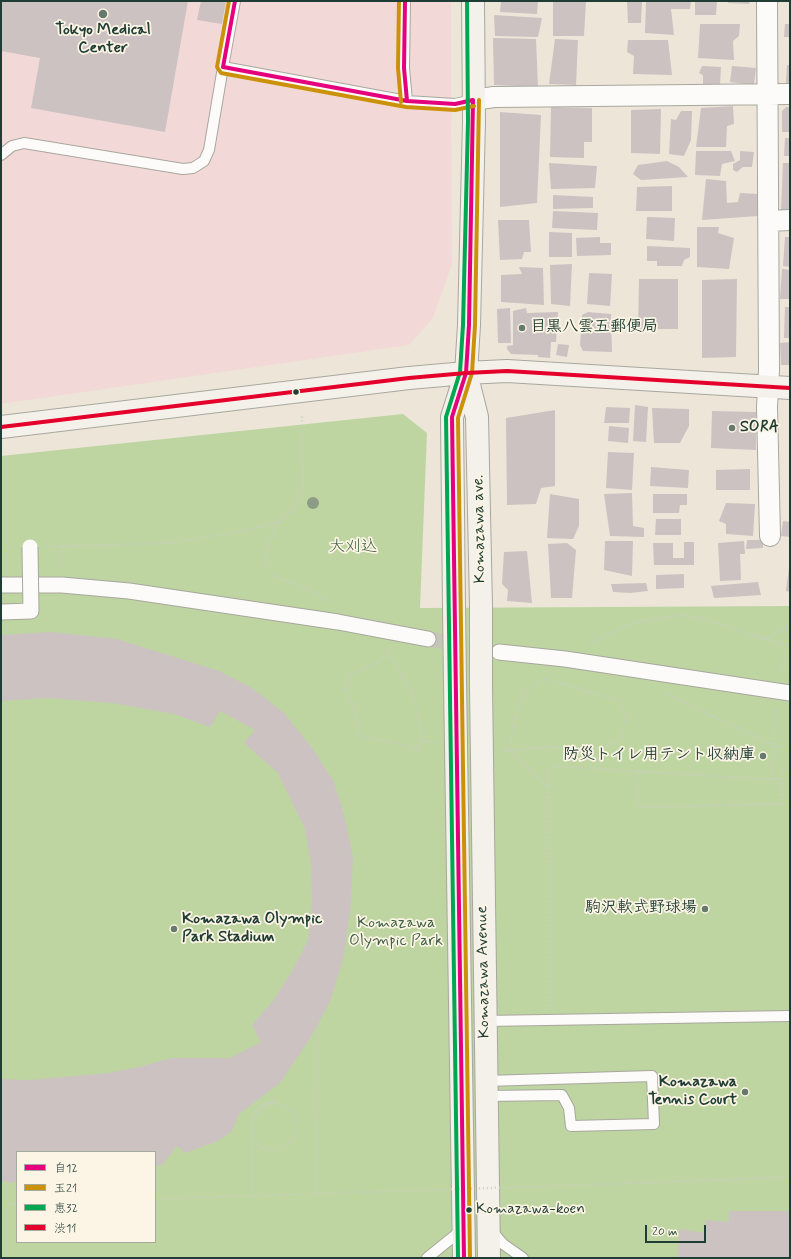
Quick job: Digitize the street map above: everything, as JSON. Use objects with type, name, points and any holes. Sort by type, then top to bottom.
[{"type":"main road","points":[[473,1],[473,100]]},
{"type":"main road","name":"Komazawa ave.","points":[[455,682],[452,417],[466,373],[469,325],[473,100]]},
{"type":"main road","points":[[1,427],[409,378],[466,373],[508,372],[790,388]]},
{"type":"main road","name":"Komazawa ave.","points":[[466,373],[477,417],[481,687]]},
{"type":"main road","name":"Komazawa Avenue","points":[[455,682],[464,1258]]},
{"type":"main road","name":"Komazawa Avenue","points":[[481,687],[485,1089],[489,1258]]},
{"type":"street","points":[[767,1],[770,536]]},
{"type":"street","points":[[473,100],[494,97],[790,94]]},
{"type":"street","points":[[769,221],[790,220]]},
{"type":"street","points":[[1,612],[31,611],[30,547]]},
{"type":"street","points":[[1,585],[62,585],[129,592],[338,622],[428,639]]},
{"type":"street","points":[[499,652],[565,659],[731,683],[785,693]]},
{"type":"lane","points":[[1,155],[12,146],[24,143],[183,169],[197,167],[204,161],[209,150],[234,1]]},
{"type":"lane","points":[[405,1],[404,68],[408,101]]},
{"type":"lane","points":[[223,67],[408,101],[455,104],[473,100]]},
{"type":"lane","points":[[485,1021],[790,1016]]},
{"type":"lane","points":[[652,1076],[654,1124],[571,1126],[569,1108],[562,1095],[485,1089],[652,1076]]},
{"type":"lane","points":[[488,1227],[503,1244],[523,1258]]},
{"type":"lane","points":[[427,1258],[464,1228]]},
{"type":"path","points":[[1,547],[169,543],[232,534],[278,522],[295,508],[303,486],[302,415]]},
{"type":"path","points":[[278,522],[265,554],[264,561],[268,568],[276,577],[314,592],[331,602],[338,622]]},
{"type":"path","points":[[565,659],[600,638],[635,622],[681,615],[707,619],[764,640],[788,645],[785,693],[776,702],[772,779]]},
{"type":"path","points":[[764,640],[790,625]]},
{"type":"path","points":[[390,655],[411,690],[418,716],[422,740],[417,748],[360,736],[354,708],[345,689],[350,675],[390,655]]},
{"type":"path","points":[[545,679],[618,700],[627,717],[619,740],[601,749],[547,747],[510,751],[514,721],[524,694],[545,679]]},
{"type":"path","points":[[662,692],[775,746],[790,746]]},
{"type":"path","points":[[422,740],[435,742]]},
{"type":"path","points":[[599,768],[601,749]]},
{"type":"path","points":[[510,751],[550,789]]},
{"type":"path","points":[[550,1020],[549,766],[640,770],[782,780]]},
{"type":"path","points":[[640,770],[638,807],[790,804]]},
{"type":"path","points":[[782,804],[783,770],[790,770]]},
{"type":"path","points":[[316,1194],[318,1024]]},
{"type":"path","points":[[252,1196],[252,1119],[256,1111],[265,1104],[272,1103],[286,1106],[296,1117],[297,1128],[291,1143],[282,1148],[270,1150],[262,1148],[254,1139],[252,1126],[254,1118],[264,1106],[276,1101]]},
{"type":"path","points":[[156,1199],[790,1177]]},
{"type":"path","points":[[1,1204],[16,1203]]},
{"type":"shaded area","points":[[1,1],[451,1],[452,264],[433,318],[409,345],[1,404]]},
{"type":"green space","name":"Komazawa Olympic Park","points":[[403,414],[427,433],[420,608],[790,606],[790,1258],[1,1258],[1,456]]},
{"type":"building","points":[[1,1],[188,1],[165,132],[31,108],[40,58],[1,51]]},
{"type":"building","points":[[201,1],[226,1],[222,24],[197,20]]},
{"type":"building","points":[[501,1],[538,1],[537,14],[500,12]]},
{"type":"building","points":[[553,1],[586,1],[584,36],[553,36]]},
{"type":"building","points":[[627,1],[642,1],[641,23],[628,23]]},
{"type":"building","points":[[646,1],[691,1],[690,9],[671,9],[674,35],[645,33]]},
{"type":"building","points":[[695,1],[717,1],[716,15],[695,15]]},
{"type":"building","points":[[728,1],[750,1],[749,4],[728,3]]},
{"type":"building","points":[[494,15],[542,18],[538,37],[495,36]]},
{"type":"building","points":[[700,24],[740,24],[739,36],[733,41],[734,60],[698,58]]},
{"type":"building","points":[[785,24],[790,24],[790,37],[784,37]]},
{"type":"building","points":[[493,38],[536,39],[538,87],[494,85]]},
{"type":"building","points":[[555,39],[578,40],[576,85],[549,84]]},
{"type":"building","points":[[628,40],[668,40],[672,75],[633,74],[634,56],[627,52]]},
{"type":"building","points":[[787,65],[790,65],[790,84],[786,83]]},
{"type":"building","points":[[702,66],[721,67],[720,85],[703,85],[703,75],[699,73]]},
{"type":"building","points":[[732,66],[756,68],[754,85],[730,82]]},
{"type":"building","points":[[733,106],[734,124],[727,126],[726,147],[696,147],[701,108]]},
{"type":"building","points":[[551,107],[592,108],[592,142],[584,142],[584,158],[550,157]]},
{"type":"building","points":[[786,107],[790,107],[790,132],[782,132],[782,111]]},
{"type":"building","points":[[661,109],[660,154],[631,153],[631,110]]},
{"type":"building","points":[[681,111],[692,111],[691,140],[684,156],[669,154],[671,119],[676,120]]},
{"type":"building","points":[[500,112],[541,115],[537,203],[500,207]]},
{"type":"building","points":[[785,138],[790,138],[790,156],[784,156]]},
{"type":"building","points":[[696,151],[731,151],[735,161],[722,164],[720,176],[695,175]]},
{"type":"building","points":[[740,151],[754,152],[752,167],[743,167],[737,172],[733,170],[733,164],[740,160]]},
{"type":"building","points":[[667,161],[679,167],[688,177],[641,180],[633,174],[638,165]]},
{"type":"building","points":[[549,163],[597,166],[595,188],[551,189]]},
{"type":"building","points":[[783,163],[790,163],[790,216],[781,210]]},
{"type":"building","points":[[706,179],[726,181],[727,203],[738,202],[740,193],[758,194],[758,216],[702,220]]},
{"type":"building","points":[[672,186],[672,211],[636,211],[637,187]]},
{"type":"building","points":[[553,195],[593,197],[593,208],[553,209]]},
{"type":"building","points":[[553,211],[598,213],[597,230],[552,228]]},
{"type":"building","points":[[647,217],[675,218],[674,241],[646,239]]},
{"type":"building","points":[[498,220],[529,220],[531,252],[524,252],[522,259],[500,260]]},
{"type":"building","points":[[697,227],[719,227],[718,233],[734,238],[729,269],[697,267]]},
{"type":"building","points":[[549,232],[572,233],[572,257],[549,257]]},
{"type":"building","points":[[600,237],[600,243],[611,243],[611,255],[577,256],[576,238]]},
{"type":"building","points":[[785,237],[790,237],[790,267],[783,266]]},
{"type":"building","points":[[647,246],[690,248],[690,257],[684,260],[682,266],[657,266],[657,261],[647,261]]},
{"type":"building","points":[[572,264],[570,306],[551,304],[550,265]]},
{"type":"building","points":[[519,267],[543,268],[544,305],[501,302],[501,275],[522,274]]},
{"type":"building","points":[[782,269],[790,270],[790,299],[780,299]]},
{"type":"building","points":[[589,273],[612,274],[610,306],[587,304]]},
{"type":"building","points":[[639,279],[678,279],[678,329],[638,329]]},
{"type":"building","points":[[737,279],[736,357],[702,358],[702,280]]},
{"type":"building","points":[[785,307],[790,307],[790,338],[784,338]]},
{"type":"building","points":[[510,308],[511,343],[498,343],[497,309]]},
{"type":"building","points":[[526,308],[527,313],[558,312],[556,342],[551,342],[550,358],[538,357],[538,355],[511,354],[507,349],[507,346],[513,345],[513,311]]},
{"type":"building","points":[[588,312],[611,314],[612,352],[583,351],[580,345],[582,315]]},
{"type":"building","points":[[790,342],[790,365],[781,365],[780,343]]},
{"type":"building","points":[[558,344],[569,345],[567,357],[556,355]]},
{"type":"building","points":[[635,405],[648,407],[646,442],[633,441]]},
{"type":"building","points":[[606,407],[630,408],[629,423],[604,423]]},
{"type":"building","points":[[652,408],[689,409],[689,426],[680,443],[654,443]]},
{"type":"building","points":[[555,410],[555,486],[541,488],[536,504],[507,505],[506,418]]},
{"type":"building","points":[[712,411],[756,412],[756,450],[711,448]]},
{"type":"building","points":[[609,426],[629,428],[628,443],[608,441]]},
{"type":"building","points":[[608,452],[634,453],[632,490],[606,488]]},
{"type":"building","points":[[651,467],[689,470],[688,488],[650,486]]},
{"type":"building","points":[[750,469],[750,490],[716,490],[716,470]]},
{"type":"building","points":[[632,493],[633,526],[644,528],[644,537],[610,536],[604,494]]},
{"type":"building","points":[[550,494],[579,499],[579,526],[573,539],[547,538]]},
{"type":"building","points":[[653,494],[687,494],[687,505],[680,505],[679,513],[653,513]]},
{"type":"building","points":[[726,503],[755,504],[753,536],[726,534],[726,524],[719,521]]},
{"type":"building","points":[[656,519],[681,519],[681,535],[655,535]]},
{"type":"building","points":[[783,521],[790,522],[790,537],[781,536]]},
{"type":"building","points":[[747,540],[763,540],[763,548],[746,549]]},
{"type":"building","points":[[605,541],[633,541],[632,576],[604,570]]},
{"type":"building","points":[[744,541],[745,554],[740,554],[741,580],[720,581],[718,543]]},
{"type":"building","points":[[684,542],[694,542],[694,565],[654,565],[653,543],[673,543],[673,558],[684,558]]},
{"type":"building","points":[[567,543],[576,550],[572,598],[551,598],[548,544]]},
{"type":"building","points":[[527,551],[532,603],[507,601],[508,590],[502,584],[504,552]]},
{"type":"building","points":[[790,567],[790,592],[786,591]]},
{"type":"building","points":[[684,574],[684,588],[656,589],[656,575]]},
{"type":"building","points":[[758,582],[761,595],[714,598],[711,586]]},
{"type":"building","points":[[646,583],[648,591],[630,593],[613,592],[611,584]]},
{"type":"building","points":[[51,632],[117,639],[219,671],[252,688],[284,713],[312,748],[334,782],[344,814],[353,857],[351,902],[344,955],[330,1002],[309,1040],[280,1083],[239,1114],[232,1131],[218,1141],[185,1153],[177,1146],[162,1165],[156,1166],[156,1151],[16,1151],[16,1181],[12,1183],[1,1181],[1,1079],[31,1080],[108,1073],[139,1067],[172,1058],[230,1058],[261,1042],[252,1025],[273,1001],[294,968],[308,940],[312,904],[311,864],[305,829],[278,773],[244,743],[255,730],[220,711],[210,727],[174,714],[112,703],[47,698],[1,701],[1,635]]},
{"type":"building","points":[[729,1211],[790,1211],[790,1258],[677,1258],[680,1229],[705,1233],[706,1220],[729,1222]]},
{"type":"tunnel","points":[[428,639],[490,650]]},
{"type":"transit line","name":"玉21","points":[[229,1],[217,67],[221,73],[406,107],[455,110],[474,106]]},
{"type":"transit line","name":"自12","points":[[235,1],[223,67],[407,101],[455,104],[473,100]]},
{"type":"transit line","name":"玉21","points":[[399,1],[398,68],[401,102]]},
{"type":"transit line","name":"自12","points":[[405,1],[404,68],[407,101]]},
{"type":"transit line","name":"恵32","points":[[458,1258],[446,417],[460,372],[463,325],[468,121],[467,1]]},
{"type":"transit line","name":"自12","points":[[464,1258],[452,417],[466,373],[469,325],[473,100]]},
{"type":"transit line","name":"玉21","points":[[470,1258],[458,418],[472,373],[475,325],[479,100]]},
{"type":"transit line","name":"渋11","points":[[1,427],[409,378],[466,373],[507,371],[790,388]]},
{"type":"place","name":"Tokyo Medical Center","points":[[103,14]]},
{"type":"place","name":"目黒八雲五郵便局","points":[[522,328]]},
{"type":"place","name":"SORA","points":[[732,428]]},
{"type":"place","name":"防災トイレ用テント収納庫","points":[[763,756]]},
{"type":"place","name":"駒沢軟式野球場","points":[[705,909]]},
{"type":"place","name":"Komazawa Olympic Park Stadium","points":[[174,929]]},
{"type":"place","name":"Komazawa Tennis Court","points":[[745,1092]]},
{"type":"place","name":"Komazawa-koen","points":[[469,1210]]},
{"type":"park label","name":"大刈込","points":[[353,548]]}]
